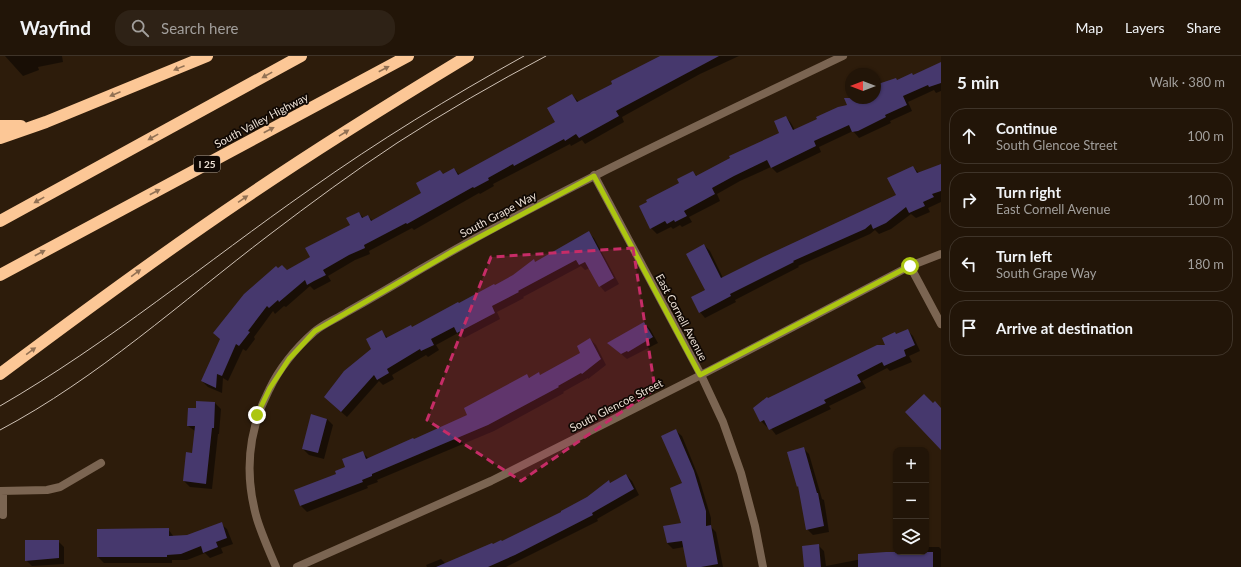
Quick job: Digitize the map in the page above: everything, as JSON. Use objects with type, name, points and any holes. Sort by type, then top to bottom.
[{"type":"highway","points":[[0,138],[46,122],[207,56]]},
{"type":"highway","points":[[1,220],[301,56]]},
{"type":"highway","name":"South Valley Highway","points":[[3,273],[408,56]]},
{"type":"highway","points":[[0,374],[154,260],[243,198],[468,56]]},
{"type":"highway","points":[[0,126],[22,126],[46,122]]},
{"type":"street","name":"South Grape Way","points":[[276,567],[258,522],[252,501],[250,457],[252,433],[257,415],[270,388],[289,359],[315,331],[455,250],[594,176],[843,56]]},
{"type":"street","name":"East Cornell Avenue","points":[[594,176],[700,375],[723,422],[735,453],[751,507],[763,567]]},
{"type":"street","name":"South Glencoe Street","points":[[297,567],[491,481],[910,266],[941,254]]},
{"type":"street","points":[[910,266],[941,324]]},
{"type":"street","points":[[3,515],[2,491],[47,490],[60,488],[101,463]]},
{"type":"highlighted area","points":[[633,248],[655,389],[521,481],[427,420],[491,257]]},
{"type":"building","points":[[660,56],[719,56],[616,111],[619,116],[579,138],[576,134],[514,166],[513,164],[488,178],[489,180],[474,188],[473,187],[407,224],[406,223],[364,245],[365,248],[349,255],[323,270],[326,275],[307,285],[305,280],[279,302],[278,300],[269,308],[267,306],[248,331],[250,332],[239,346],[236,344],[222,376],[217,374],[216,388],[201,381],[220,339],[213,333],[244,294],[276,266],[278,268],[282,265],[287,270],[310,257],[305,248],[350,225],[346,218],[359,212],[362,218],[368,215],[371,221],[421,193],[416,183],[440,170],[443,174],[454,168],[458,175],[555,122],[547,108],[572,94],[577,102],[612,84],[611,81]]},
{"type":"building","points":[[941,62],[941,83],[929,87],[928,85],[903,96],[907,105],[885,115],[886,117],[858,131],[852,132],[849,125],[814,141],[816,146],[771,168],[767,160],[712,188],[715,194],[684,211],[687,216],[667,224],[665,221],[650,229],[639,206],[647,202],[646,200],[679,183],[677,179],[693,171],[696,176],[730,158],[729,156],[779,133],[774,121],[786,116],[793,130],[817,119],[816,117],[847,104],[881,104],[881,83],[896,78],[897,80],[912,73],[913,75]]},
{"type":"building","points":[[941,164],[941,191],[932,194],[934,197],[923,202],[925,206],[909,213],[906,207],[886,223],[873,229],[871,224],[865,229],[793,261],[794,262],[730,294],[731,296],[699,313],[691,297],[705,290],[686,254],[704,244],[721,278],[896,195],[887,178],[913,166],[917,173]]},
{"type":"building","points":[[589,231],[614,278],[599,287],[585,262],[579,265],[576,260],[492,306],[495,313],[457,333],[454,327],[431,339],[434,345],[421,351],[420,349],[387,369],[389,373],[377,380],[374,375],[341,412],[324,397],[344,371],[371,349],[366,339],[382,330],[386,338],[411,325],[412,327],[458,302],[459,303],[494,284],[495,285],[513,275],[534,259],[535,262]]},
{"type":"building","points":[[644,322],[653,337],[628,352],[627,351],[621,354],[607,343]]},
{"type":"building","points":[[908,329],[915,345],[904,350],[906,356],[884,366],[882,362],[857,375],[861,382],[824,400],[826,403],[769,430],[764,420],[760,422],[753,408],[767,397],[768,398],[877,345],[885,345],[882,338],[895,332],[896,334]]},
{"type":"building","points":[[590,338],[601,359],[582,374],[581,373],[558,386],[559,387],[488,425],[372,474],[372,476],[362,480],[363,482],[300,506],[294,490],[336,474],[335,471],[345,467],[342,459],[363,451],[366,459],[467,415],[464,408],[527,374],[529,378],[539,372],[540,375],[580,353],[577,346]]},
{"type":"building","points":[[924,394],[933,403],[935,401],[941,408],[941,450],[905,412]]},
{"type":"building","points":[[196,401],[215,402],[214,428],[212,428],[206,484],[183,481],[186,452],[192,453],[195,426],[187,426],[188,408],[196,408]]},
{"type":"building","points":[[311,414],[327,419],[318,453],[302,449]]},
{"type":"building","points":[[676,429],[694,471],[706,511],[706,526],[711,525],[718,564],[701,567],[687,567],[682,541],[667,543],[663,526],[681,523],[670,488],[682,483],[661,436]]},
{"type":"building","points":[[804,447],[818,493],[824,526],[806,530],[798,486],[797,487],[787,452]]},
{"type":"building","points":[[626,474],[634,489],[592,513],[593,515],[515,555],[488,567],[436,567],[492,543],[502,541],[561,512],[587,497],[609,480],[610,483]]},
{"type":"building","points":[[222,522],[227,538],[216,542],[218,547],[203,553],[201,546],[181,554],[167,555],[167,557],[97,557],[97,529],[169,528],[169,536],[187,535]]},
{"type":"building","points":[[25,540],[59,540],[59,558],[25,561]]},
{"type":"building","points":[[819,544],[821,567],[804,567],[802,546]]},
{"type":"building","points":[[893,552],[893,555],[929,555],[929,552],[933,552],[933,567],[858,567],[858,554]]},
{"type":"tram line","points":[[0,406],[40,382],[119,329],[271,217],[361,154],[442,103],[524,56]]},
{"type":"tram line","points":[[0,430],[71,387],[105,363],[269,235],[381,154],[415,131],[489,87],[546,56]]},
{"type":"route","points":[[257,415],[270,388],[289,359],[315,331],[455,250],[594,176],[700,375],[910,266]]}]
